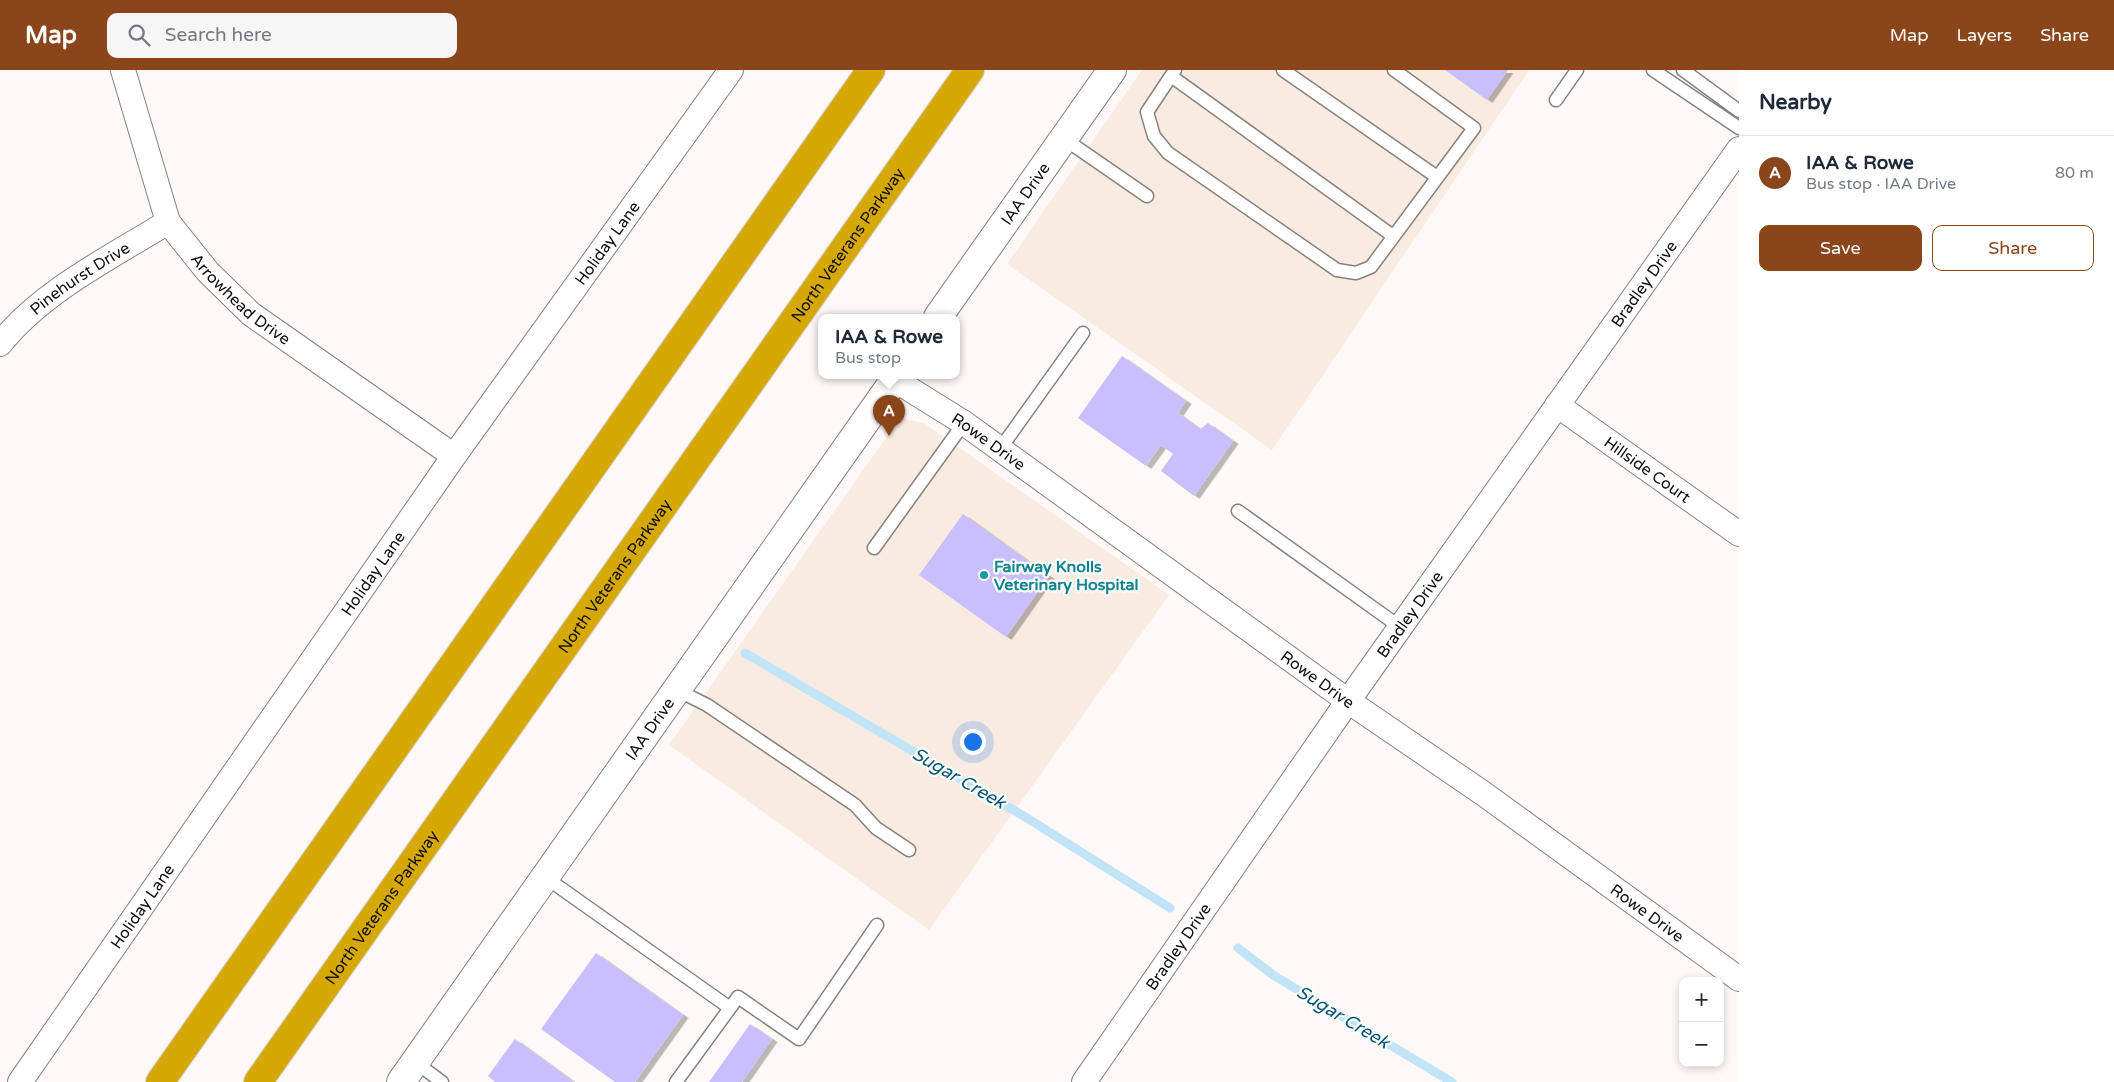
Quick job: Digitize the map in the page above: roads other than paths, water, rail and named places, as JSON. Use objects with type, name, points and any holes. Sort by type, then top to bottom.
[{"type":"highway","points":[[160,1082],[871,70]]},
{"type":"highway","name":"North Veterans Parkway","points":[[258,1082],[970,70]]},
{"type":"street","name":"Arrowhead Drive","points":[[124,70],[168,222],[208,272],[251,314],[454,456]]},
{"type":"street","name":"Holiday Lane","points":[[20,1082],[454,456],[731,70]]},
{"type":"street","name":"IAA Drive","points":[[940,314],[1112,70]]},
{"type":"street","name":"Bradley Drive","points":[[1084,1082],[1348,701],[1739,149]]},
{"type":"street","name":"Pinehurst Drive","points":[[0,344],[15,325],[43,300],[168,222]]},
{"type":"street","name":"IAA Drive","points":[[408,1072],[896,379]]},
{"type":"street","name":"Rowe Drive","points":[[900,379],[964,422],[1348,701],[1484,794],[1739,979]]},
{"type":"street","name":"Hillside Court","points":[[1557,405],[1739,534]]},
{"type":"lane","points":[[1283,70],[1437,177]]},
{"type":"lane","points":[[1394,70],[1474,128],[1437,177],[1394,236],[1371,267],[1356,273],[1337,270],[1168,153],[1154,136],[1147,112],[1173,73],[1394,236]]},
{"type":"lane","points":[[1556,100],[1577,70]]},
{"type":"lane","points":[[1653,70],[1739,128]]},
{"type":"lane","points":[[1683,70],[1739,111]]},
{"type":"lane","points":[[1064,138],[1147,196]]},
{"type":"lane","points":[[1000,449],[1083,333]]},
{"type":"lane","points":[[874,548],[964,422]]},
{"type":"lane","points":[[1238,511],[1400,627]]},
{"type":"lane","points":[[678,690],[707,706],[855,805],[876,828],[909,850]]},
{"type":"lane","points":[[545,877],[730,1008]]},
{"type":"lane","points":[[676,1082],[738,997],[800,1039],[877,925]]},
{"type":"lane","points":[[408,1072],[442,1082]]},
{"type":"waterway","name":"Sugar Creek","points":[[745,653],[1027,818],[1170,908]]},
{"type":"waterway","name":"Sugar Creek","points":[[1238,948],[1273,975],[1452,1082]]},
{"type":"place","name":"IAA & Rowe","points":[[889,436]]},
{"type":"place","name":"Fairway Knolls Veterinary Hospital","points":[[984,575]]}]
